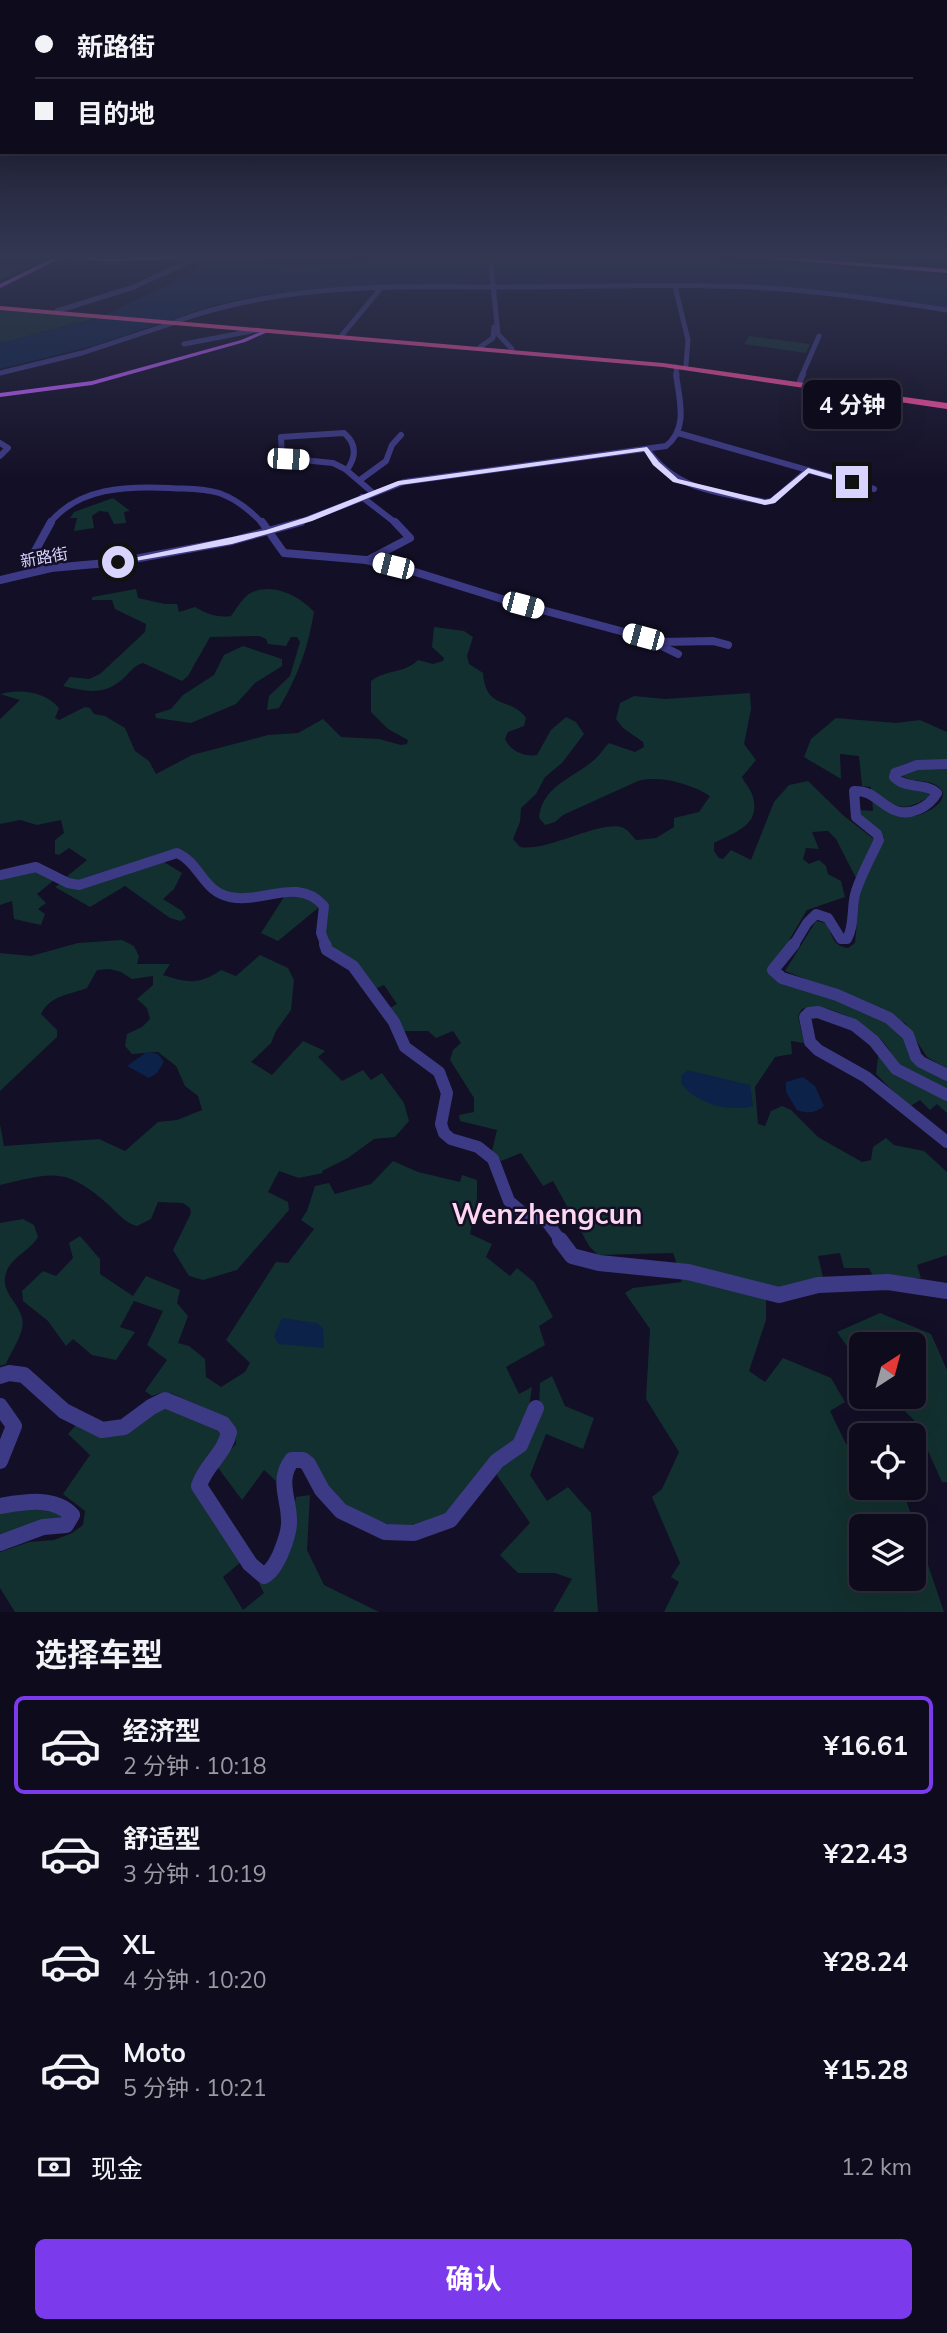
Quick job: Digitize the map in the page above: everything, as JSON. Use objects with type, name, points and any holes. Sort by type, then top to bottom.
[{"type":"highway","points":[[270,331],[676,367],[947,404]]},
{"type":"highway","points":[[293,331],[686,365],[947,404]]},
{"type":"main road","points":[[0,395],[92,383],[243,341],[266,331]]},
{"type":"street","points":[[0,373],[93,349],[145,331]]},
{"type":"street","points":[[184,344],[251,331]]},
{"type":"street","points":[[342,335],[345,331]]},
{"type":"street","points":[[480,347],[492,339],[494,331]]},
{"type":"street","points":[[498,331],[512,349]]},
{"type":"street","points":[[686,331],[686,365]]},
{"type":"street","points":[[800,381],[819,336]]},
{"type":"street","points":[[676,367],[681,425],[678,433],[874,489]]},
{"type":"street","points":[[347,470],[354,460],[355,447],[352,439],[344,433],[281,437],[282,457],[326,461],[347,470],[372,492]]},
{"type":"street","name":"新路街","points":[[0,580],[40,570],[118,562],[232,541],[309,519],[398,483],[647,449],[669,444],[678,433]]},
{"type":"street","points":[[360,480],[386,461],[401,435]]},
{"type":"street","points":[[0,443],[8,448],[0,456]]},
{"type":"street","points":[[647,449],[656,464],[676,481],[765,502],[772,502],[808,470]]},
{"type":"street","points":[[40,570],[41,556],[34,553],[38,540],[52,518],[72,503],[98,491],[124,486],[200,489],[219,494],[260,518],[284,553],[369,560],[657,642],[678,654]]},
{"type":"street","points":[[362,497],[390,517],[410,538],[369,560]]},
{"type":"street","points":[[657,642],[713,641],[728,645]]},
{"type":"street","points":[[947,764],[917,765],[895,773],[894,777],[900,783],[929,786],[937,793],[931,804],[908,814],[892,811],[882,801],[864,791],[854,791],[856,817],[877,834],[879,841],[854,897],[851,932],[847,939],[841,939],[829,918],[815,914],[807,921],[791,951],[773,970],[782,978],[837,995],[889,1018],[908,1035],[921,1062],[947,1075]]},
{"type":"street","points":[[0,875],[36,867],[68,883],[82,884],[177,853],[187,856],[200,880],[226,897],[255,898],[295,891],[316,896],[324,906],[321,933],[327,950],[353,966],[394,1022],[405,1047],[439,1072],[447,1093],[441,1124],[444,1133],[451,1139],[478,1147],[493,1159],[509,1201],[522,1212],[547,1222],[572,1256],[598,1264],[688,1272],[779,1294],[818,1285],[888,1282],[947,1291]]},
{"type":"street","points":[[947,1095],[896,1069],[874,1041],[855,1025],[818,1013],[809,1013],[805,1017],[810,1042],[818,1050],[869,1079],[947,1142]]},
{"type":"street","points":[[0,1376],[11,1372],[27,1375],[59,1408],[105,1431],[118,1429],[151,1405],[165,1400],[223,1424],[229,1432],[228,1443],[204,1470],[199,1486],[250,1564],[264,1576],[273,1568],[289,1527],[283,1481],[285,1469],[292,1460],[303,1460],[309,1464],[322,1490],[341,1511],[385,1532],[414,1533],[450,1520],[497,1461],[520,1445],[536,1409]]},
{"type":"street","points":[[0,1406],[15,1426],[0,1461]]},
{"type":"street","points":[[0,1506],[18,1502],[59,1504],[72,1515],[66,1525],[43,1527],[0,1543]]},
{"type":"green space","points":[[0,331],[46,331],[0,343]]},
{"type":"green space","points":[[749,336],[810,344],[806,353],[744,344]]},
{"type":"green space","points":[[113,498],[130,511],[124,512],[126,523],[114,524],[108,512],[99,511],[92,516],[94,528],[74,531],[77,518],[70,518],[74,512]]},
{"type":"green space","points":[[136,589],[138,598],[177,604],[179,612],[195,607],[208,613],[231,616],[249,594],[266,589],[284,592],[308,606],[314,612],[309,638],[292,685],[279,708],[267,710],[269,696],[290,676],[300,642],[297,637],[291,637],[286,646],[268,644],[266,639],[259,636],[210,637],[188,676],[182,681],[143,663],[118,683],[103,690],[88,691],[63,686],[70,677],[89,679],[100,674],[145,632],[146,624],[115,609],[112,600],[92,600],[92,597]]},
{"type":"green space","points":[[434,627],[464,631],[473,637],[467,656],[469,664],[483,673],[485,685],[494,698],[520,711],[526,718],[524,726],[508,732],[505,739],[514,750],[537,755],[551,730],[566,717],[576,722],[584,734],[562,763],[545,777],[536,794],[521,808],[520,822],[513,839],[520,847],[545,845],[603,827],[615,826],[624,828],[636,840],[656,838],[674,827],[674,818],[699,812],[710,796],[675,782],[647,779],[563,815],[555,822],[545,825],[539,818],[541,807],[552,791],[594,760],[609,743],[635,752],[644,747],[643,742],[623,728],[616,719],[620,703],[634,696],[665,699],[750,693],[751,709],[744,744],[756,760],[742,777],[753,797],[753,815],[744,827],[714,843],[714,851],[719,858],[723,859],[731,850],[751,860],[774,802],[789,785],[808,781],[844,816],[875,840],[856,878],[836,839],[828,831],[812,832],[819,849],[806,848],[803,859],[809,864],[819,860],[826,866],[828,874],[841,881],[845,897],[807,910],[770,972],[882,1017],[947,1080],[947,1091],[904,1069],[884,1043],[858,1022],[835,1011],[812,1007],[802,1009],[798,1016],[804,1043],[791,1041],[792,1054],[775,1057],[755,1087],[758,1124],[765,1126],[771,1111],[782,1106],[791,1110],[818,1137],[862,1162],[871,1160],[873,1147],[886,1138],[894,1145],[924,1151],[947,1172],[947,1255],[917,1265],[921,1278],[874,1278],[869,1268],[844,1268],[840,1253],[818,1256],[823,1277],[791,1289],[766,1288],[679,1270],[673,1253],[598,1255],[589,1246],[553,1181],[543,1186],[521,1153],[501,1161],[492,1151],[497,1130],[460,1121],[459,1115],[474,1112],[474,1098],[450,1060],[453,1050],[461,1043],[453,1031],[436,1038],[428,1031],[403,1031],[390,1008],[397,1004],[384,985],[373,990],[329,954],[322,912],[318,908],[278,941],[261,933],[284,897],[245,897],[217,890],[184,852],[76,883],[65,878],[87,860],[69,848],[59,855],[55,854],[55,840],[64,833],[61,820],[37,825],[20,820],[0,824],[0,719],[20,700],[0,694],[24,692],[46,698],[59,708],[55,718],[59,720],[85,707],[90,708],[94,714],[105,716],[125,728],[135,751],[149,761],[156,774],[192,755],[268,735],[298,733],[323,719],[341,737],[379,739],[401,745],[407,744],[408,740],[388,729],[371,712],[371,681],[407,668],[418,660],[433,664],[443,661],[444,658],[432,647]]},
{"type":"green space","points":[[243,646],[282,659],[282,666],[255,683],[236,704],[191,723],[156,718],[155,714],[171,709],[183,695],[214,675],[224,655]]},
{"type":"green space","points":[[836,718],[896,723],[920,720],[947,732],[947,762],[909,762],[890,775],[890,779],[895,783],[922,790],[930,796],[913,805],[900,806],[871,791],[871,787],[862,786],[859,756],[840,754],[841,779],[804,757],[811,739]]},
{"type":"green space","points":[[947,767],[947,1069],[927,1057],[905,1023],[848,996],[785,971],[816,921],[826,923],[839,945],[848,948],[855,943],[860,890],[884,837],[860,817],[858,810],[873,811],[872,798],[901,815],[923,814],[939,804],[943,792],[934,784],[911,780],[901,775],[906,770]]},
{"type":"green space","points":[[159,859],[182,873],[174,889],[163,899],[182,911],[186,918],[180,921],[170,918],[125,886],[90,907],[55,887],[61,883],[75,888]]},
{"type":"green space","points":[[35,870],[54,880],[37,894],[46,903],[38,909],[45,914],[41,925],[14,919],[12,901],[0,905],[0,878]]},
{"type":"green space","points":[[122,940],[134,946],[139,956],[137,964],[170,964],[163,975],[179,980],[200,980],[221,970],[236,976],[260,955],[288,968],[294,980],[291,1010],[271,1043],[251,1062],[272,1075],[303,1041],[325,1051],[318,1057],[342,1081],[363,1070],[371,1080],[382,1073],[404,1103],[409,1121],[395,1137],[374,1139],[348,1158],[322,1171],[323,1173],[299,1178],[279,1171],[268,1192],[288,1202],[289,1210],[237,1270],[203,1280],[189,1276],[173,1250],[191,1213],[190,1208],[183,1203],[158,1202],[151,1219],[137,1226],[129,1223],[96,1194],[71,1179],[60,1176],[35,1177],[0,1185],[0,1124],[4,1146],[99,1139],[125,1151],[158,1122],[177,1120],[202,1110],[198,1096],[185,1086],[176,1066],[158,1052],[132,1054],[125,1046],[127,1034],[142,1027],[150,1019],[147,1008],[137,999],[153,985],[153,976],[132,979],[110,969],[97,970],[87,988],[61,996],[45,1008],[41,1014],[57,1030],[57,1037],[0,1091],[0,953],[31,956],[78,943]]},
{"type":"green space","points":[[879,1050],[947,1099],[947,1113],[937,1104],[930,1110],[920,1100],[909,1107],[876,1074]]},
{"type":"green space","points":[[393,1161],[418,1172],[460,1182],[462,1175],[477,1180],[477,1198],[470,1234],[492,1244],[486,1257],[510,1276],[517,1268],[534,1282],[553,1317],[539,1326],[545,1345],[506,1367],[519,1394],[532,1387],[526,1428],[446,1518],[397,1528],[354,1510],[338,1501],[326,1487],[314,1460],[280,1468],[276,1481],[264,1470],[242,1500],[216,1465],[236,1444],[229,1426],[212,1412],[171,1393],[163,1392],[152,1396],[145,1391],[167,1360],[147,1345],[163,1311],[134,1301],[120,1327],[135,1332],[116,1360],[92,1355],[73,1339],[66,1346],[48,1321],[23,1301],[22,1291],[43,1271],[56,1276],[73,1258],[69,1243],[80,1236],[100,1259],[100,1274],[133,1296],[146,1276],[180,1290],[177,1303],[188,1316],[178,1343],[189,1346],[205,1359],[206,1377],[221,1387],[245,1372],[250,1363],[226,1340],[276,1262],[288,1263],[314,1229],[301,1220],[307,1211],[315,1186],[329,1183],[335,1194],[371,1184]]},
{"type":"green space","points":[[23,1219],[34,1225],[38,1237],[8,1267],[6,1273],[5,1286],[20,1312],[23,1323],[6,1364],[0,1366],[0,1223]]},
{"type":"green space","points":[[680,1274],[766,1295],[766,1320],[749,1371],[765,1382],[783,1358],[831,1378],[845,1402],[830,1411],[846,1444],[849,1445],[849,1500],[906,1500],[911,1514],[849,1514],[849,1591],[926,1591],[926,1559],[944,1612],[664,1612],[679,1582],[671,1577],[680,1563],[652,1497],[662,1489],[679,1452],[646,1399],[650,1329],[625,1293],[633,1288],[682,1282]]},
{"type":"green space","points":[[880,1313],[931,1334],[947,1370],[947,1482],[942,1482],[926,1447],[926,1423],[915,1423],[903,1409],[926,1409],[926,1332],[849,1332],[849,1349],[837,1332]]},
{"type":"green space","points":[[552,1376],[565,1406],[594,1418],[583,1449],[546,1434],[530,1475],[547,1501],[568,1487],[591,1513],[598,1612],[553,1612],[572,1579],[555,1573],[518,1573],[500,1555],[530,1523],[494,1471],[539,1408],[540,1383]]},
{"type":"green space","points":[[168,1407],[223,1433],[219,1447],[197,1472],[241,1562],[223,1577],[243,1610],[264,1593],[259,1583],[268,1581],[289,1536],[296,1497],[310,1495],[307,1550],[324,1585],[379,1612],[15,1612],[0,1588],[0,1552],[29,1542],[54,1540],[83,1525],[85,1511],[63,1494],[90,1455],[68,1434],[76,1425],[120,1436],[125,1429]]},
{"type":"green space","points":[[32,1509],[60,1513],[63,1518],[0,1538],[0,1511]]},
{"type":"water","points":[[47,331],[137,331],[96,345],[0,369],[0,343]]},
{"type":"water","points":[[147,1052],[158,1054],[164,1062],[157,1073],[149,1078],[127,1066]]},
{"type":"water","points":[[687,1070],[750,1085],[753,1106],[723,1107],[704,1101],[681,1083],[681,1076]]},
{"type":"water","points":[[803,1077],[815,1086],[824,1106],[818,1110],[797,1110],[786,1092],[786,1082]]},
{"type":"water","points":[[282,1318],[317,1323],[323,1328],[324,1348],[278,1344],[274,1336]]},
{"type":"district","name":"Wenzhengcun","points":[[547,1213]]},
{"type":"route","points":[[118,562],[232,541],[268,531],[309,519],[398,483],[647,449],[656,464],[676,481],[765,502],[772,502],[808,470],[852,482]]}]
